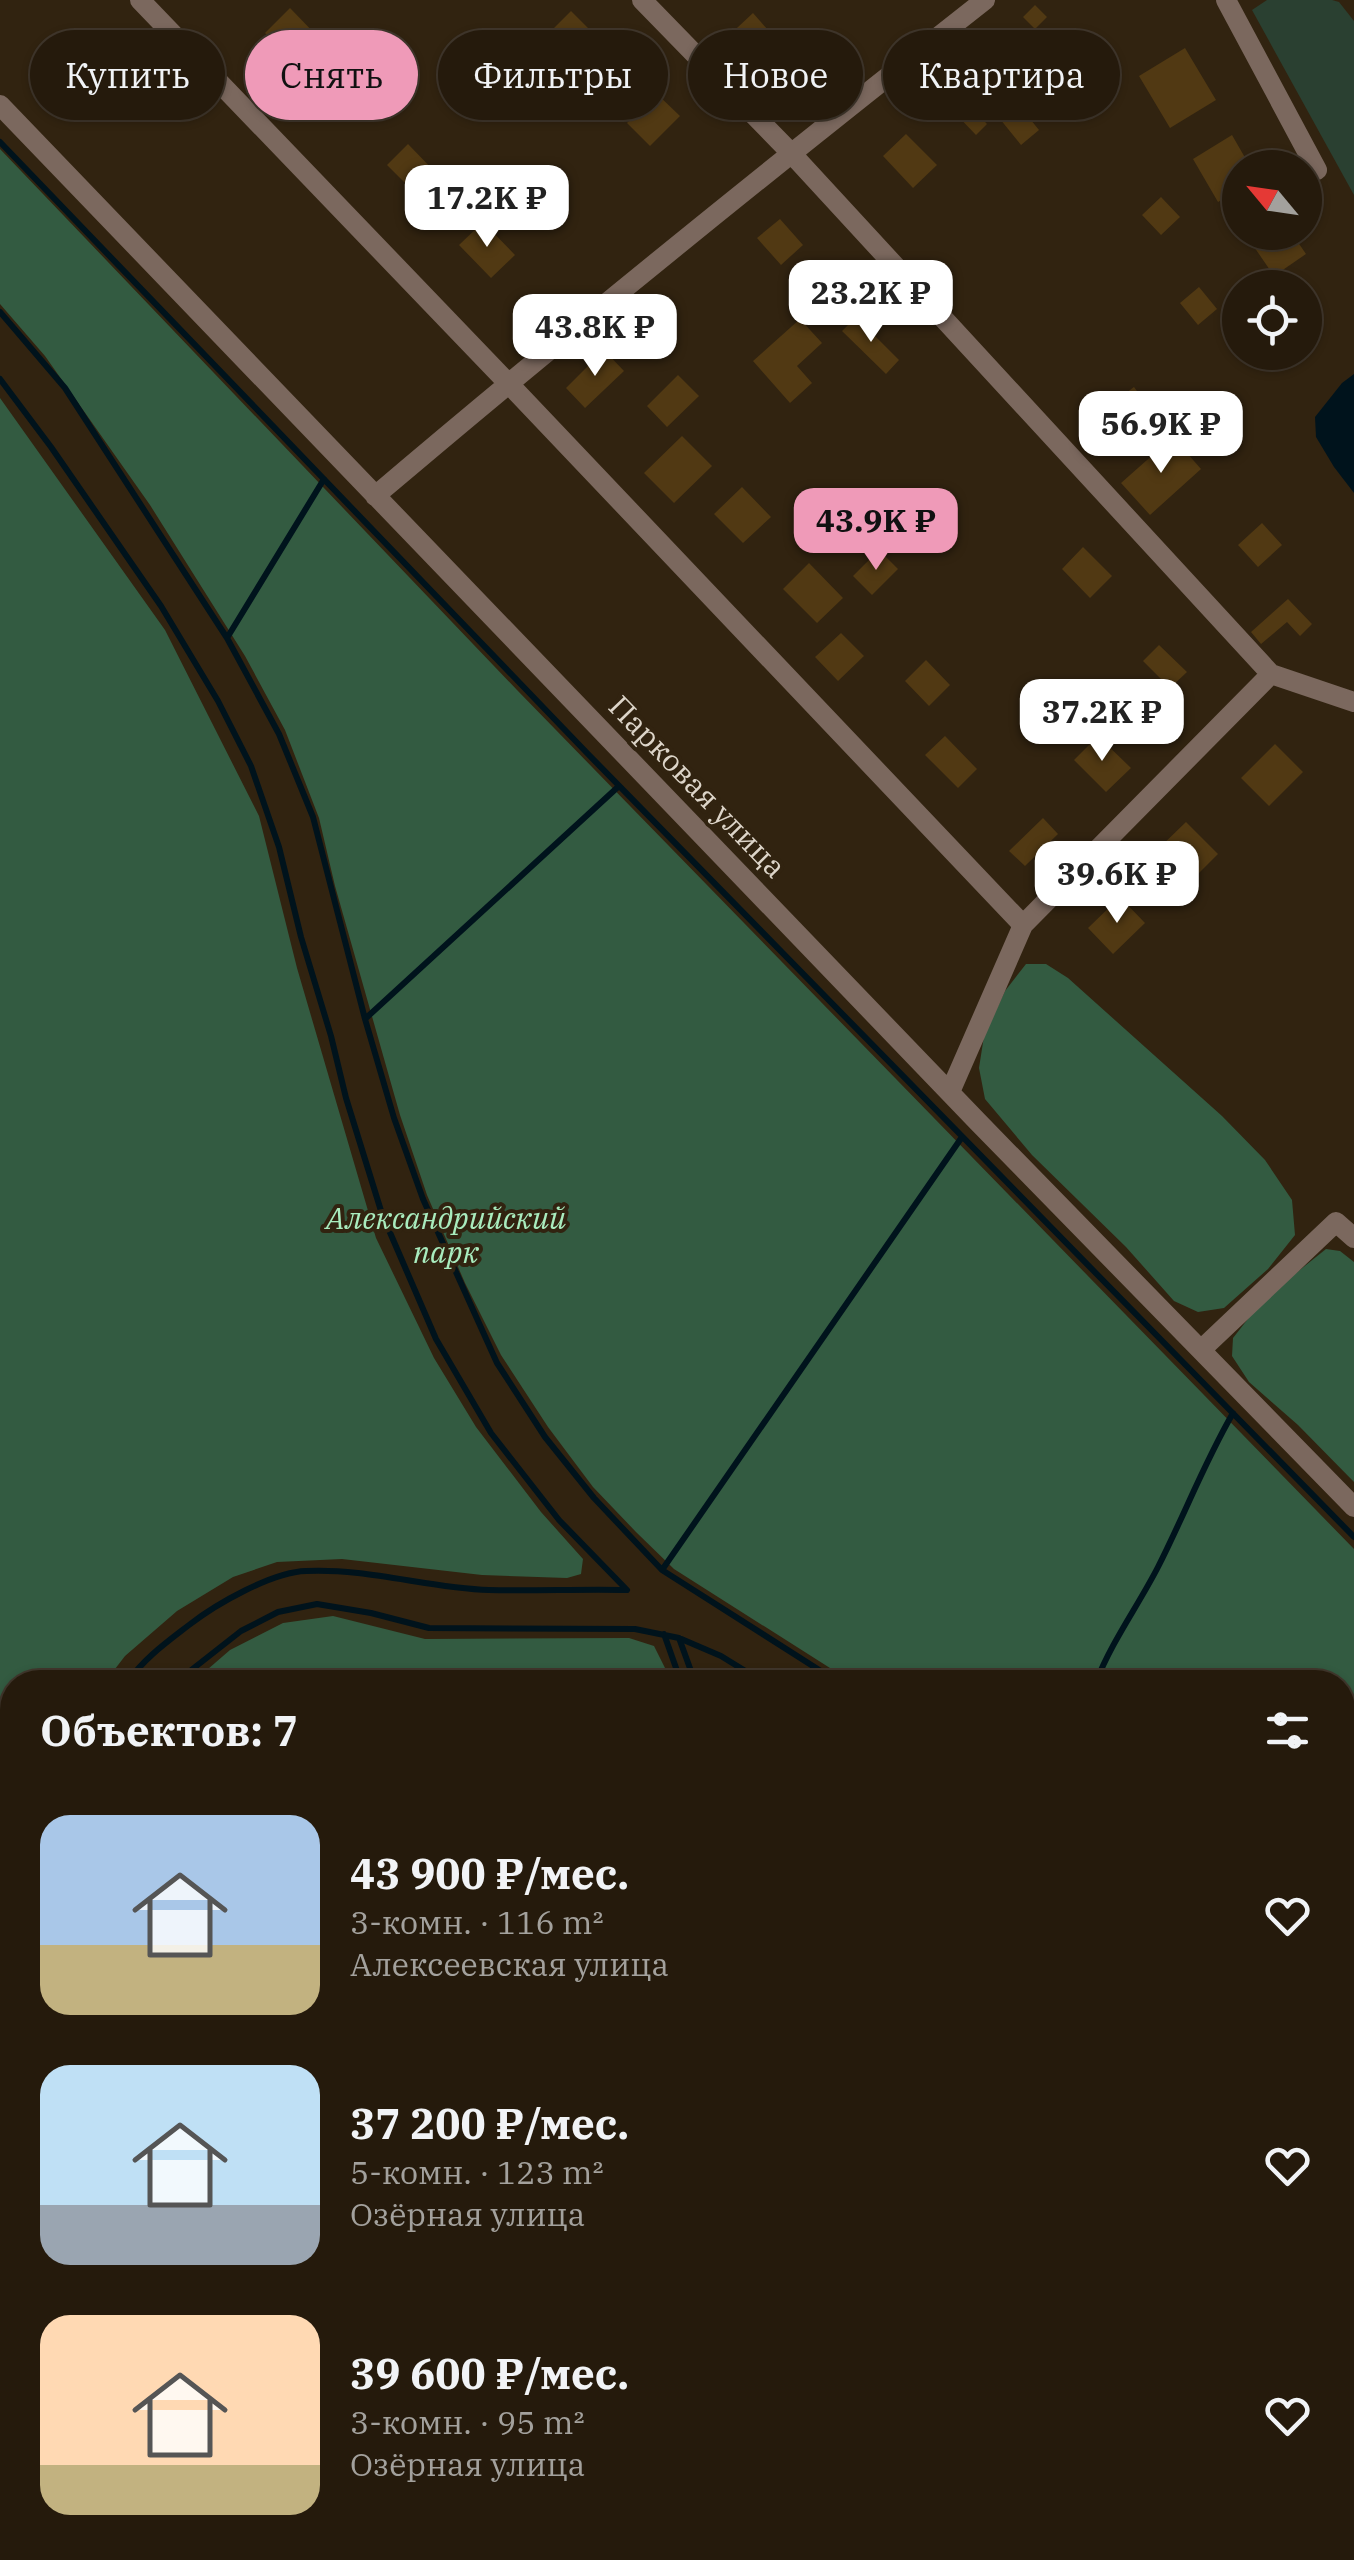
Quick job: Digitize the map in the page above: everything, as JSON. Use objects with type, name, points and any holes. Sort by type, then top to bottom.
[{"type":"street","points":[[140,0],[1023,925]]},
{"type":"street","points":[[642,0],[791,152],[1272,674],[1354,702]]},
{"type":"street","points":[[375,496],[791,152],[985,0]]},
{"type":"street","points":[[1230,1],[1307,150]]},
{"type":"street","name":"Парковая улица","points":[[0,105],[1354,1507]]},
{"type":"street","points":[[950,1092],[1023,925],[1272,674]]},
{"type":"street","points":[[1202,1348],[1336,1222],[1354,1238]]},
{"type":"green space","points":[[1267,0],[1332,0],[1339,2],[1354,21],[1354,195],[1252,10]]},
{"type":"green space","name":"Александрийский парк","points":[[0,149],[517,690],[1354,1549],[1354,1670],[833,1670],[674,1569],[636,1532],[593,1487],[548,1427],[501,1355],[465,1283],[427,1195],[400,1115],[319,818],[285,730],[245,656],[150,505],[45,356],[0,304]]},
{"type":"green space","points":[[0,398],[165,630],[259,816],[297,968],[376,1238],[434,1358],[476,1427],[541,1512],[583,1559],[581,1574],[567,1578],[482,1575],[342,1559],[277,1562],[233,1577],[177,1611],[114,1670],[0,1670]]},
{"type":"green space","points":[[1026,964],[1046,964],[1068,978],[1222,1116],[1265,1160],[1292,1200],[1295,1235],[1268,1269],[1224,1308],[1198,1312],[1174,1301],[1126,1247],[1032,1155],[985,1099],[979,1068],[984,1036],[1005,991]]},
{"type":"green space","points":[[1326,1249],[1340,1251],[1354,1262],[1354,1482],[1249,1382],[1232,1356],[1233,1338],[1251,1315]]},
{"type":"green space","points":[[333,1616],[425,1639],[629,1638],[654,1646],[666,1670],[207,1670],[230,1650],[283,1623]]},
{"type":"water","points":[[1354,374],[1354,493],[1316,437],[1315,417]]},
{"type":"building","points":[[1035,5],[1047,17],[1035,29],[1023,17]]},
{"type":"building","points":[[290,8],[311,30],[268,30]]},
{"type":"building","points":[[571,11],[590,30],[552,30]]},
{"type":"building","points":[[753,13],[768,30],[735,30]]},
{"type":"building","points":[[1185,48],[1216,100],[1170,128],[1139,76]]},
{"type":"building","points":[[668,104],[680,116],[650,146],[627,123],[668,120]]},
{"type":"building","points":[[962,120],[983,120],[987,124],[976,135]]},
{"type":"building","points":[[1001,120],[1031,120],[1039,130],[1021,145]]},
{"type":"building","points":[[906,134],[937,165],[913,188],[883,156]]},
{"type":"building","points":[[1232,135],[1241,150],[1222,150],[1222,200],[1218,202],[1193,159]]},
{"type":"building","points":[[408,144],[438,175],[418,196],[387,165]]},
{"type":"building","points":[[1161,197],[1180,217],[1161,235],[1142,215]]},
{"type":"building","points":[[780,219],[803,245],[781,265],[757,238]]},
{"type":"building","points":[[483,222],[515,255],[491,278],[459,245]]},
{"type":"building","points":[[1256,250],[1303,250],[1306,254],[1283,270],[1270,270]]},
{"type":"building","points":[[1199,287],[1217,309],[1198,325],[1180,303]]},
{"type":"building","points":[[856,317],[899,360],[886,374],[842,331]]},
{"type":"building","points":[[800,319],[822,343],[797,366],[812,383],[790,403],[753,361]]},
{"type":"building","points":[[604,350],[624,371],[585,408],[566,388]]},
{"type":"building","points":[[678,375],[699,396],[667,427],[647,406]]},
{"type":"building","points":[[1134,387],[1156,417],[1104,456],[1082,426]]},
{"type":"building","points":[[682,436],[712,466],[674,503],[644,473]]},
{"type":"building","points":[[1173,437],[1201,469],[1150,515],[1121,483]]},
{"type":"building","points":[[742,487],[771,517],[743,543],[714,514]]},
{"type":"building","points":[[1262,523],[1282,545],[1258,567],[1238,545]]},
{"type":"building","points":[[1083,547],[1112,576],[1090,598],[1062,569]]},
{"type":"building","points":[[879,550],[898,569],[872,595],[853,576]]},
{"type":"building","points":[[809,563],[843,598],[817,623],[783,589]]},
{"type":"building","points":[[1288,599],[1312,624],[1300,636],[1287,622],[1261,644],[1251,632]]},
{"type":"building","points":[[841,633],[864,656],[838,681],[815,657]]},
{"type":"building","points":[[1159,645],[1187,672],[1170,688],[1143,661]]},
{"type":"building","points":[[926,660],[950,685],[929,706],[905,681]]},
{"type":"building","points":[[945,736],[977,769],[958,788],[925,755]]},
{"type":"building","points":[[1098,736],[1131,768],[1106,792],[1074,760]]},
{"type":"building","points":[[1275,744],[1303,772],[1269,806],[1241,778]]},
{"type":"building","points":[[1043,818],[1058,834],[1025,866],[1009,851]]},
{"type":"building","points":[[1186,822],[1218,854],[1189,883],[1157,850]]},
{"type":"building","points":[[1120,897],[1145,923],[1113,954],[1088,928]]},
{"type":"waterway","points":[[0,142],[588,754],[1354,1537]]},
{"type":"waterway","points":[[0,312],[65,388],[227,638],[324,479]]},
{"type":"waterway","points":[[0,379],[161,606],[218,701],[251,766],[279,847],[346,1098],[382,1214],[436,1339],[491,1433],[559,1520],[627,1590],[489,1590],[352,1572],[292,1573],[245,1590],[200,1617],[138,1670]]},
{"type":"waterway","points":[[227,638],[279,734],[313,817],[365,1019],[619,786]]},
{"type":"waterway","points":[[365,1019],[423,1199],[497,1363],[545,1437],[594,1498],[662,1570],[962,1137]]},
{"type":"waterway","points":[[1102,1670],[1158,1567],[1233,1413]]},
{"type":"waterway","points":[[662,1570],[819,1670]]},
{"type":"waterway","points":[[191,1670],[241,1631],[278,1612],[317,1604],[429,1628],[635,1629],[679,1638],[744,1670]]},
{"type":"waterway","points":[[664,1634],[677,1670]]},
{"type":"waterway","points":[[679,1638],[691,1670]]}]
